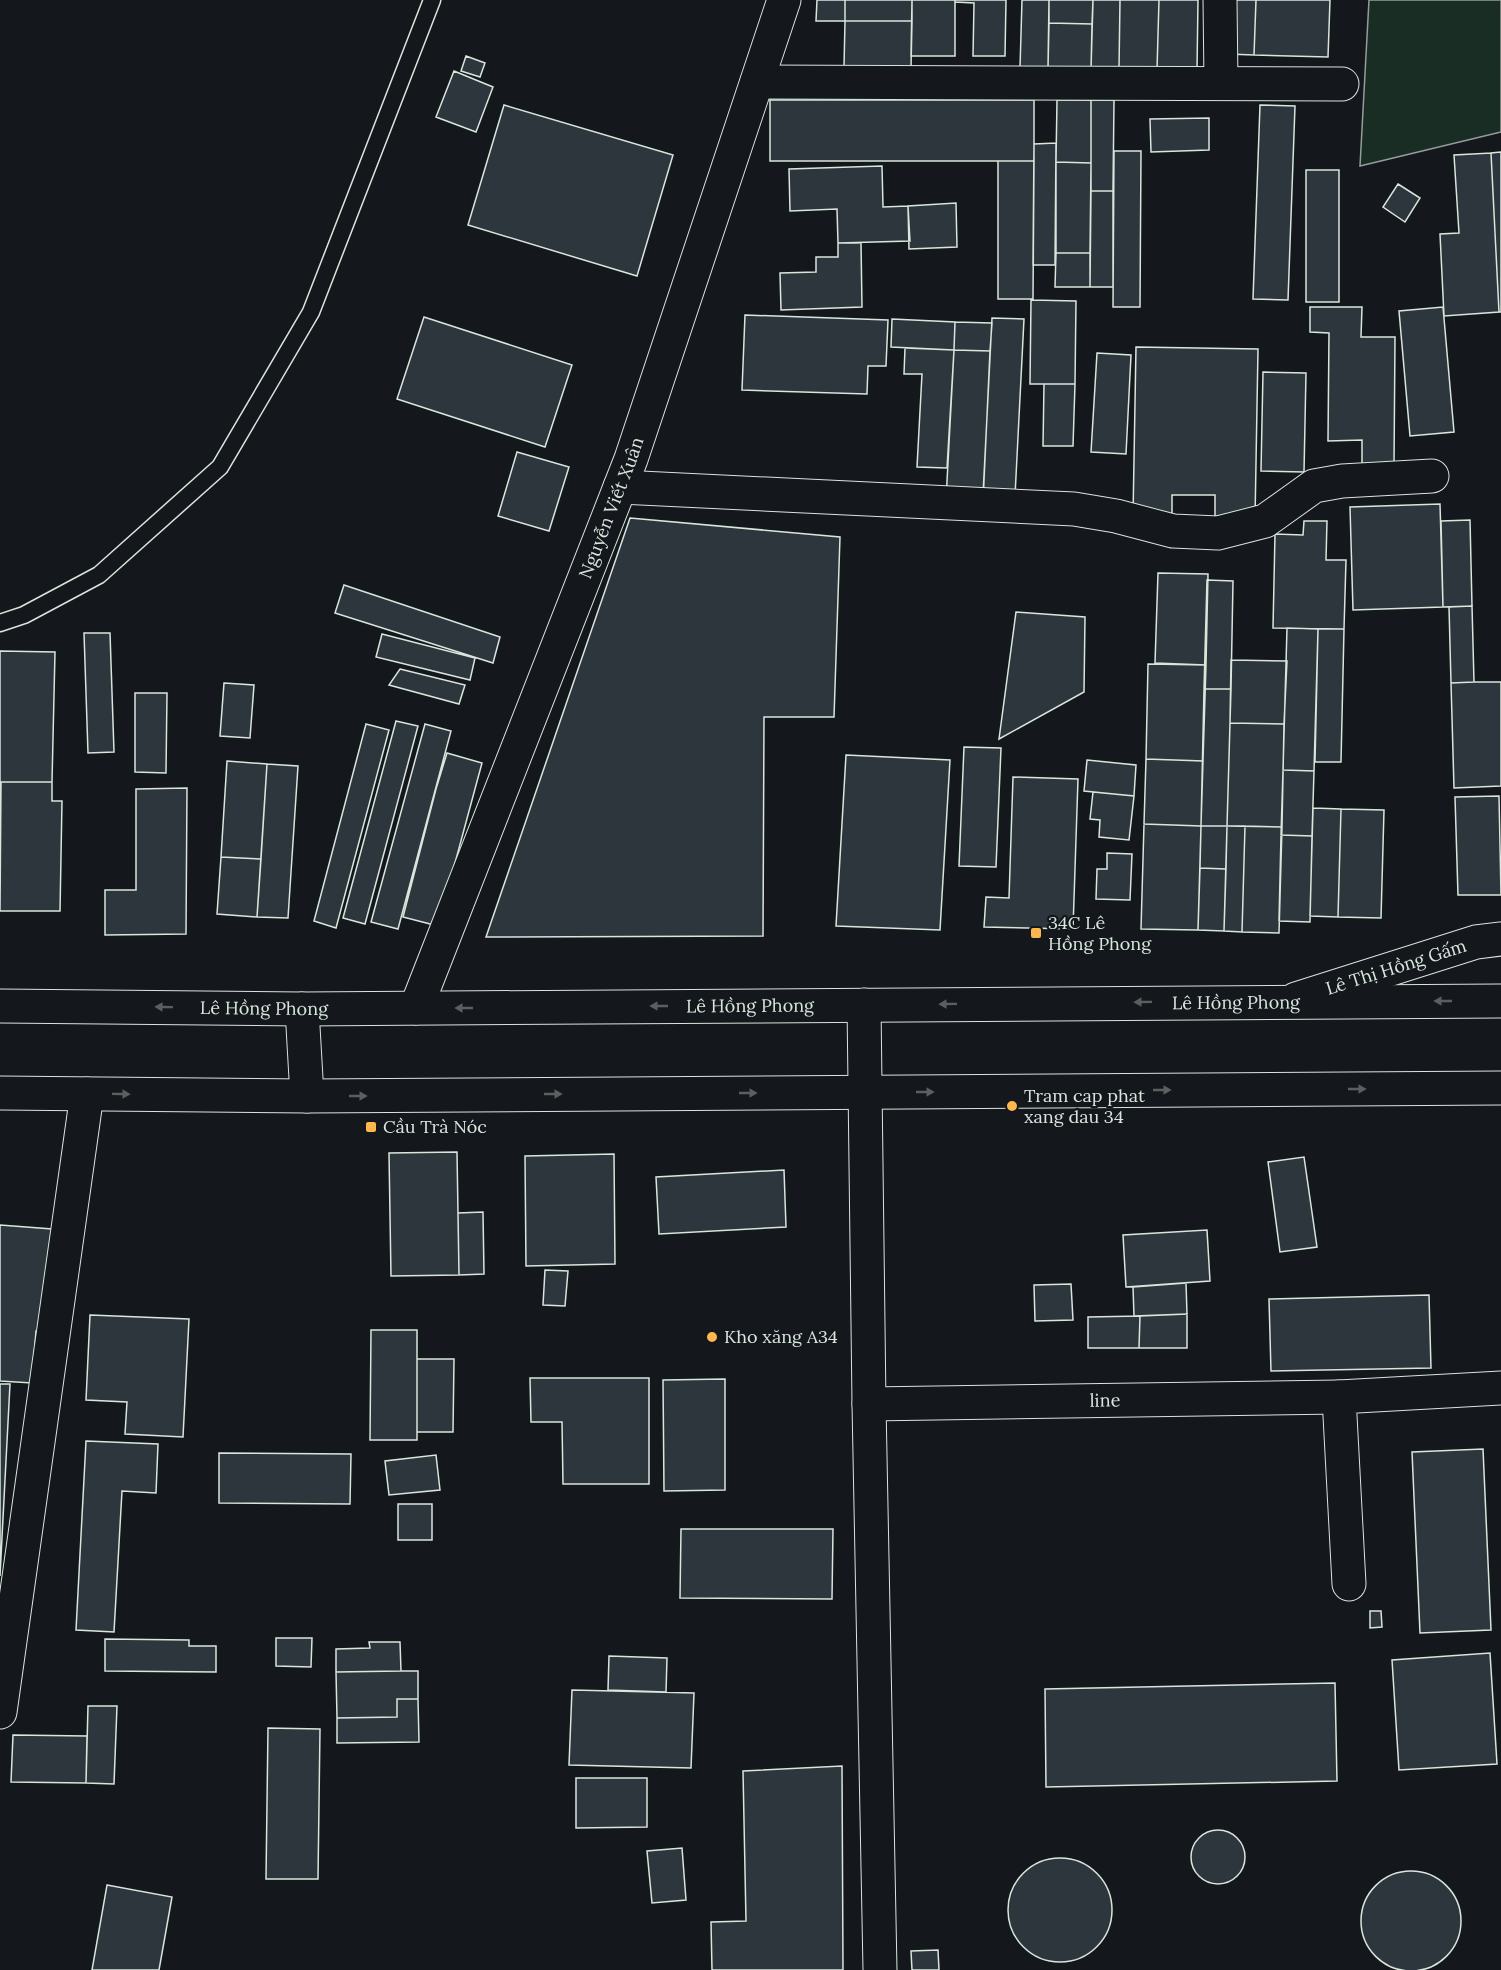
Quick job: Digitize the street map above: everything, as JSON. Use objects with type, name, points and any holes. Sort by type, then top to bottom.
[{"type":"main road","name":"Nguyễn Viết Xuân","points":[[416,1008],[632,459],[784,0]]},
{"type":"main road","points":[[1220,0],[1221,83]]},
{"type":"main road","points":[[757,82],[1342,84]]},
{"type":"main road","points":[[620,487],[1074,509],[1116,516],[1173,531],[1218,533],[1265,521],[1314,486],[1342,481],[1432,476]]},
{"type":"main road","name":"Lê Thị Hồng Gấm","points":[[1291,1001],[1476,942],[1501,939]]},
{"type":"main road","name":"Lê Hồng Phong","points":[[0,1006],[302,1009],[1501,1001]]},
{"type":"main road","points":[[864,1005],[880,1970]]},
{"type":"main road","points":[[302,1009],[307,1096]]},
{"type":"main road","points":[[0,1093],[307,1096],[1501,1088]]},
{"type":"main road","points":[[0,1712],[87,1094]]},
{"type":"main road","name":"line","points":[[869,1404],[1339,1396],[1501,1388]]},
{"type":"main road","points":[[1339,1396],[1349,1584]]},
{"type":"lane","points":[[0,623],[24,615],[99,575],[220,467],[311,312],[432,0]]},
{"type":"green space","points":[[1369,0],[1501,0],[1501,132],[1360,166]]},
{"type":"building","points":[[817,0],[845,0],[845,21],[816,21]]},
{"type":"building","points":[[845,0],[912,0],[912,21],[845,21]]},
{"type":"building","points":[[912,0],[955,0],[955,56],[911,56]]},
{"type":"building","points":[[955,0],[1006,0],[1005,56],[973,56],[974,3],[955,2]]},
{"type":"building","points":[[1022,0],[1049,0],[1048,68],[1020,68]]},
{"type":"building","points":[[1049,0],[1093,0],[1092,24],[1049,23]]},
{"type":"building","points":[[1093,0],[1120,0],[1119,69],[1091,70]]},
{"type":"building","points":[[1120,0],[1159,0],[1157,70],[1119,69]]},
{"type":"building","points":[[1159,0],[1198,0],[1197,71],[1157,70]]},
{"type":"building","points":[[1229,0],[1256,0],[1254,55],[1227,54]]},
{"type":"building","points":[[1256,0],[1330,0],[1328,57],[1254,55]]},
{"type":"building","points":[[845,21],[912,21],[911,68],[844,67]]},
{"type":"building","points":[[1049,23],[1092,24],[1091,70],[1048,68]]},
{"type":"building","points":[[466,56],[485,63],[480,77],[461,71]]},
{"type":"building","points":[[454,71],[493,87],[476,132],[436,117]]},
{"type":"building","points":[[770,100],[1034,100],[1034,161],[770,161]]},
{"type":"building","points":[[1057,100],[1091,100],[1091,163],[1056,162]]},
{"type":"building","points":[[1091,100],[1114,100],[1113,191],[1091,191]]},
{"type":"building","points":[[504,105],[673,155],[637,276],[468,225]]},
{"type":"building","points":[[1260,105],[1295,106],[1288,300],[1253,299]]},
{"type":"building","points":[[1209,118],[1209,150],[1151,152],[1150,119]]},
{"type":"building","points":[[1056,143],[1055,265],[1033,265],[1034,144]]},
{"type":"building","points":[[1114,151],[1141,151],[1140,307],[1113,307]]},
{"type":"building","points":[[1501,152],[1501,312],[1499,312],[1491,153]]},
{"type":"building","points":[[1491,153],[1499,312],[1444,316],[1440,234],[1459,233],[1454,155]]},
{"type":"building","points":[[998,161],[1034,161],[1033,299],[998,299]]},
{"type":"building","points":[[1056,162],[1091,163],[1090,253],[1056,253]]},
{"type":"building","points":[[882,166],[883,207],[908,206],[910,241],[838,243],[837,209],[790,211],[789,169]]},
{"type":"building","points":[[1306,170],[1339,170],[1339,302],[1306,302]]},
{"type":"building","points":[[1398,184],[1420,198],[1405,222],[1383,207]]},
{"type":"building","points":[[1091,191],[1113,191],[1113,287],[1090,287]]},
{"type":"building","points":[[956,203],[957,247],[909,249],[908,206]]},
{"type":"building","points":[[838,243],[861,243],[862,307],[781,310],[780,273],[816,272],[816,257],[838,257]]},
{"type":"building","points":[[1056,253],[1090,253],[1090,287],[1055,287]]},
{"type":"building","points":[[1031,300],[1076,301],[1075,384],[1030,384]]},
{"type":"building","points":[[1310,307],[1362,307],[1361,337],[1395,337],[1394,466],[1362,465],[1362,440],[1328,441],[1329,333],[1310,332]]},
{"type":"building","points":[[1443,307],[1454,432],[1410,436],[1399,311]]},
{"type":"building","points":[[745,315],[888,320],[886,366],[868,366],[867,394],[742,390]]},
{"type":"building","points":[[424,317],[572,365],[545,447],[397,399]]},
{"type":"building","points":[[992,318],[1024,319],[1015,496],[983,495]]},
{"type":"building","points":[[892,319],[955,322],[954,350],[891,347]]},
{"type":"building","points":[[955,322],[992,323],[990,351],[954,350]]},
{"type":"building","points":[[1136,347],[1258,349],[1255,520],[1215,519],[1215,495],[1172,495],[1172,516],[1133,516]]},
{"type":"building","points":[[905,348],[954,350],[947,468],[917,467],[922,374],[904,374]]},
{"type":"building","points":[[954,350],[990,351],[983,502],[946,500]]},
{"type":"building","points":[[1097,353],[1131,355],[1126,454],[1091,452]]},
{"type":"building","points":[[1263,372],[1306,373],[1304,472],[1261,471]]},
{"type":"building","points":[[1044,384],[1075,384],[1073,446],[1043,446]]},
{"type":"building","points":[[517,452],[569,467],[549,531],[498,516]]},
{"type":"building","points":[[1440,504],[1443,607],[1353,610],[1350,507]]},
{"type":"building","points":[[630,518],[840,537],[834,717],[764,717],[763,936],[486,937]]},
{"type":"building","points":[[1470,520],[1472,606],[1443,607],[1441,521]]},
{"type":"building","points":[[1304,521],[1327,521],[1326,560],[1346,560],[1344,629],[1273,628],[1275,534],[1303,535]]},
{"type":"building","points":[[1158,573],[1208,574],[1206,665],[1155,663]]},
{"type":"building","points":[[1207,580],[1233,581],[1231,689],[1204,689]]},
{"type":"building","points":[[344,585],[500,637],[493,663],[335,613]]},
{"type":"building","points":[[1472,606],[1474,682],[1451,683],[1449,607]]},
{"type":"building","points":[[1016,612],[1085,617],[1084,692],[999,739]]},
{"type":"building","points":[[1287,628],[1318,629],[1314,771],[1283,770]]},
{"type":"building","points":[[1318,629],[1344,629],[1341,762],[1315,762]]},
{"type":"building","points":[[84,633],[110,633],[114,752],[88,753]]},
{"type":"building","points":[[382,634],[475,658],[470,680],[376,657]]},
{"type":"building","points":[[0,651],[55,652],[52,782],[1,782],[0,828]]},
{"type":"building","points":[[1231,660],[1287,661],[1284,724],[1230,723]]},
{"type":"building","points":[[1148,664],[1206,665],[1203,761],[1146,759]]},
{"type":"building","points":[[400,669],[465,685],[459,704],[389,685]]},
{"type":"building","points":[[1501,682],[1501,786],[1454,788],[1451,683]]},
{"type":"building","points":[[224,683],[254,685],[250,738],[220,736]]},
{"type":"building","points":[[1204,689],[1231,689],[1227,826],[1201,826]]},
{"type":"building","points":[[135,693],[167,693],[166,773],[135,772]]},
{"type":"building","points":[[396,721],[418,726],[365,924],[343,918]]},
{"type":"building","points":[[1230,723],[1284,724],[1282,827],[1227,826]]},
{"type":"building","points":[[366,724],[389,730],[336,928],[314,921]]},
{"type":"building","points":[[425,724],[451,731],[398,929],[371,922]]},
{"type":"building","points":[[964,747],[1001,748],[996,867],[959,866]]},
{"type":"building","points":[[447,753],[482,763],[438,926],[403,917]]},
{"type":"building","points":[[846,755],[950,760],[940,930],[836,926]]},
{"type":"building","points":[[1146,759],[1203,761],[1201,826],[1144,824]]},
{"type":"building","points":[[1087,760],[1136,765],[1134,796],[1084,791]]},
{"type":"building","points":[[227,761],[267,764],[261,859],[221,857]]},
{"type":"building","points":[[267,764],[298,766],[288,918],[257,917]]},
{"type":"building","points":[[1283,770],[1314,771],[1312,836],[1281,835]]},
{"type":"building","points":[[1013,777],[1078,779],[1073,929],[984,927],[986,897],[1009,898]]},
{"type":"building","points":[[1,782],[52,782],[52,801],[62,801],[60,911],[0,911]]},
{"type":"building","points":[[187,788],[186,934],[105,935],[105,890],[136,890],[136,789]]},
{"type":"building","points":[[1093,792],[1134,796],[1129,840],[1099,837],[1100,820],[1090,819]]},
{"type":"building","points":[[1499,796],[1501,895],[1458,895],[1455,797]]},
{"type":"building","points":[[1313,808],[1341,809],[1338,917],[1310,916]]},
{"type":"building","points":[[1341,809],[1384,810],[1381,918],[1338,917]]},
{"type":"building","points":[[1144,824],[1201,826],[1198,930],[1141,929]]},
{"type":"building","points":[[1201,826],[1227,826],[1226,869],[1200,868]]},
{"type":"building","points":[[1227,826],[1245,826],[1242,932],[1224,931]]},
{"type":"building","points":[[1245,826],[1282,827],[1279,933],[1242,932]]},
{"type":"building","points":[[1281,835],[1312,836],[1310,922],[1279,921]]},
{"type":"building","points":[[1107,853],[1132,854],[1130,900],[1096,899],[1097,869],[1107,869]]},
{"type":"building","points":[[221,857],[261,859],[257,917],[217,914]]},
{"type":"building","points":[[1200,868],[1226,869],[1224,931],[1198,930]]},
{"type":"building","points":[[457,1152],[459,1275],[391,1276],[389,1153]]},
{"type":"building","points":[[614,1154],[615,1264],[526,1266],[525,1156]]},
{"type":"building","points":[[1304,1157],[1317,1247],[1280,1252],[1268,1162]]},
{"type":"building","points":[[784,1170],[786,1227],[659,1234],[656,1177]]},
{"type":"building","points":[[483,1212],[484,1274],[459,1275],[458,1213]]},
{"type":"building","points":[[0,1225],[52,1229],[44,1332],[36,1331],[32,1383],[0,1381]]},
{"type":"building","points":[[1207,1230],[1210,1281],[1126,1287],[1123,1235]]},
{"type":"building","points":[[545,1270],[568,1271],[565,1306],[543,1305]]},
{"type":"building","points":[[1186,1283],[1187,1314],[1134,1316],[1133,1287]]},
{"type":"building","points":[[1071,1284],[1073,1320],[1035,1321],[1034,1285]]},
{"type":"building","points":[[1429,1295],[1431,1368],[1271,1371],[1269,1299]]},
{"type":"building","points":[[1187,1314],[1187,1348],[1139,1348],[1140,1316]]},
{"type":"building","points":[[90,1315],[189,1319],[183,1437],[125,1434],[127,1402],[86,1400]]},
{"type":"building","points":[[1140,1316],[1139,1348],[1088,1348],[1088,1317]]},
{"type":"building","points":[[371,1330],[417,1330],[417,1440],[370,1440]]},
{"type":"building","points":[[417,1359],[454,1359],[453,1432],[417,1432]]},
{"type":"building","points":[[530,1378],[649,1378],[649,1484],[563,1484],[562,1422],[531,1422]]},
{"type":"building","points":[[725,1379],[725,1490],[664,1491],[663,1380]]},
{"type":"building","points":[[0,1384],[10,1384],[0,1576]]},
{"type":"building","points":[[86,1441],[158,1444],[156,1493],[122,1491],[114,1632],[76,1630]]},
{"type":"building","points":[[1483,1449],[1491,1630],[1420,1633],[1412,1452]]},
{"type":"building","points":[[219,1453],[351,1454],[350,1504],[219,1503]]},
{"type":"building","points":[[436,1455],[440,1490],[389,1495],[385,1461]]},
{"type":"building","points":[[398,1504],[432,1504],[432,1540],[398,1540]]},
{"type":"building","points":[[681,1529],[833,1529],[832,1599],[680,1598]]},
{"type":"building","points":[[1370,1611],[1381,1611],[1382,1627],[1370,1628]]},
{"type":"building","points":[[276,1638],[312,1638],[311,1667],[276,1666]]},
{"type":"building","points":[[105,1639],[189,1640],[189,1646],[216,1646],[216,1672],[105,1671]]},
{"type":"building","points":[[369,1642],[400,1642],[401,1671],[336,1672],[336,1649],[370,1648]]},
{"type":"building","points":[[1490,1653],[1497,1764],[1399,1770],[1392,1660]]},
{"type":"building","points":[[609,1656],[667,1658],[666,1692],[608,1690]]},
{"type":"building","points":[[418,1671],[418,1699],[397,1699],[397,1717],[337,1718],[336,1672]]},
{"type":"building","points":[[1335,1683],[1337,1781],[1046,1787],[1045,1689]]},
{"type":"building","points":[[572,1690],[694,1693],[691,1768],[569,1765]]},
{"type":"building","points":[[397,1699],[418,1699],[419,1742],[337,1743],[337,1718],[397,1717]]},
{"type":"building","points":[[88,1706],[117,1706],[114,1784],[86,1783]]},
{"type":"building","points":[[268,1728],[320,1729],[318,1879],[266,1879]]},
{"type":"building","points":[[13,1735],[87,1736],[86,1783],[11,1782]]},
{"type":"building","points":[[842,1766],[843,1970],[712,1970],[711,1922],[746,1921],[743,1771]]},
{"type":"building","points":[[576,1778],[647,1778],[647,1827],[576,1828]]},
{"type":"building","points":[[1213,1830],[1223,1830],[1233,1834],[1241,1842],[1245,1857],[1241,1872],[1233,1880],[1223,1884],[1213,1884],[1203,1880],[1195,1872],[1191,1862],[1191,1852],[1195,1842],[1203,1834]]},
{"type":"building","points":[[682,1848],[686,1900],[652,1903],[647,1851]]},
{"type":"building","points":[[1060,1858],[1080,1862],[1089,1867],[1103,1881],[1108,1890],[1112,1910],[1108,1930],[1103,1939],[1089,1953],[1080,1958],[1060,1962],[1040,1958],[1031,1953],[1017,1939],[1012,1930],[1008,1910],[1012,1890],[1017,1881],[1031,1867],[1040,1862]]},
{"type":"building","points":[[1411,1871],[1430,1874],[1447,1885],[1458,1902],[1461,1921],[1458,1940],[1447,1957],[1430,1968],[1411,1971],[1392,1968],[1375,1957],[1364,1940],[1361,1921],[1364,1902],[1375,1885],[1392,1874]]},
{"type":"building","points":[[107,1885],[172,1897],[159,1970],[92,1970]]},
{"type":"building","points":[[938,1950],[939,1970],[912,1970],[911,1951]]},
{"type":"place","name":"34C Lê Hồng Phong","points":[[1036,933]]},
{"type":"place","name":"Tram cap phat xang dau 34","points":[[1012,1106]]},
{"type":"place","name":"Cầu Trà Nóc","points":[[371,1127]]},
{"type":"place","name":"Kho xăng A34","points":[[712,1337]]}]
